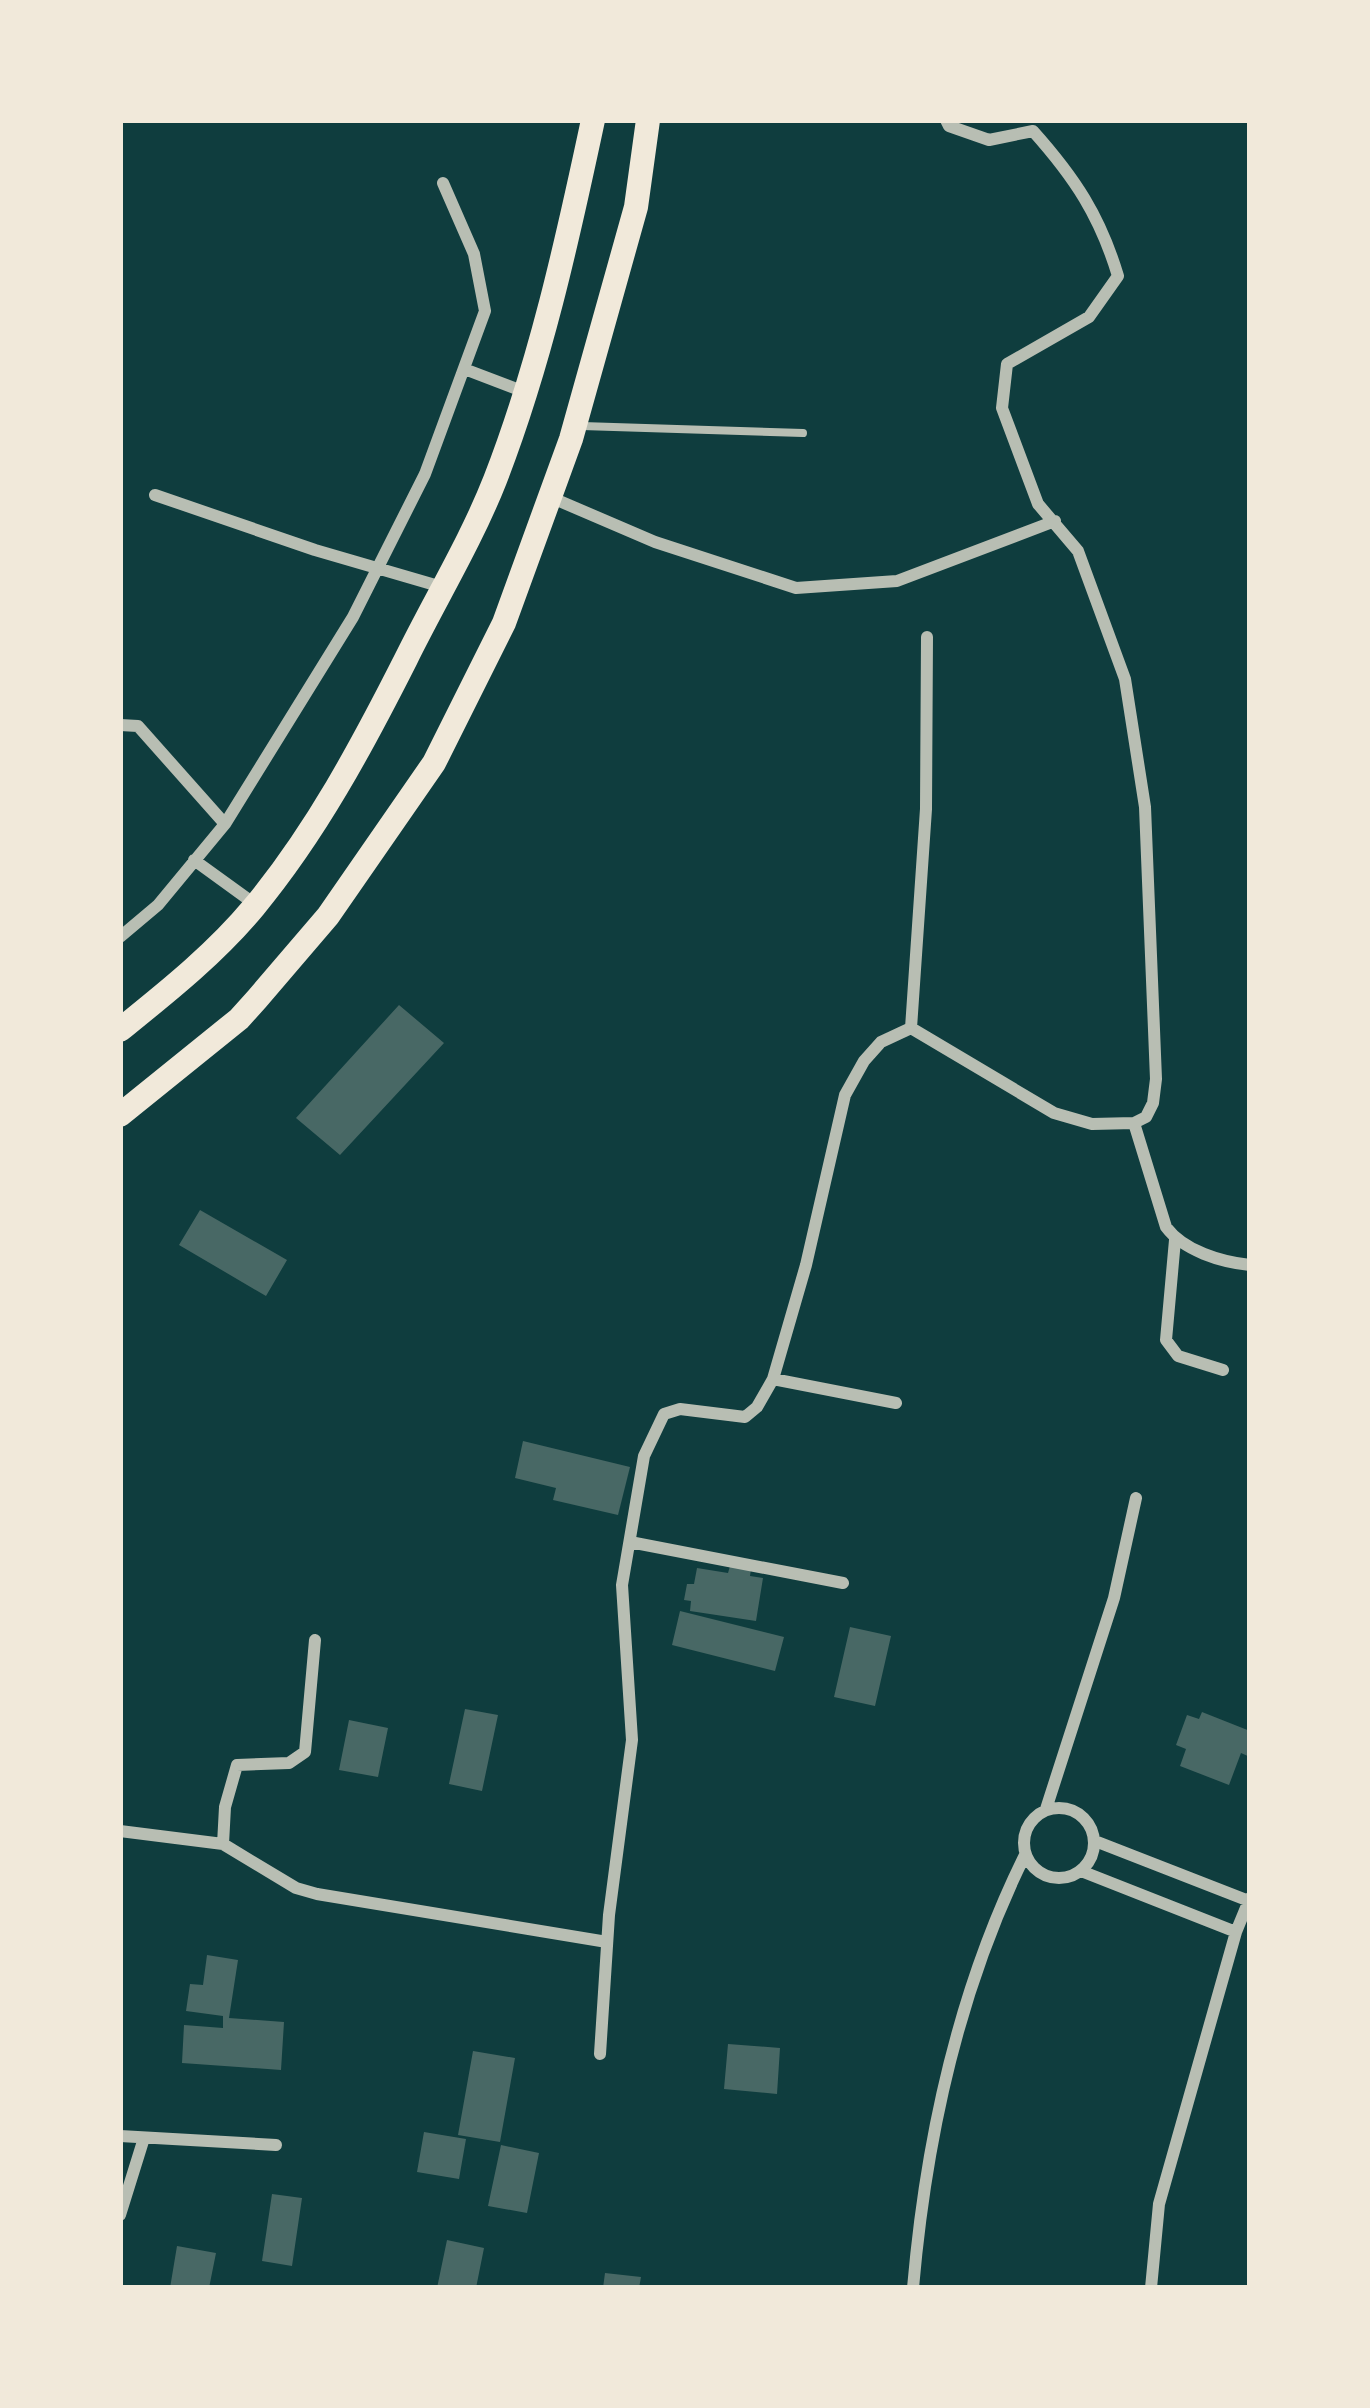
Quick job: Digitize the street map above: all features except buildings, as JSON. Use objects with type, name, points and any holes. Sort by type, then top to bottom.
[{"type":"main road","points":[[120,1030],[191,973],[256,905],[310,832],[358,752],[493,484],[526,392],[568,238],[593,120]]},
{"type":"main road","points":[[120,1115],[239,1019],[328,916],[434,763],[504,622],[575,426],[636,207],[648,120]]},
{"type":"street","points":[[911,1028],[1054,1113],[1092,1124],[1135,1123],[1146,1117],[1154,1102],[1145,806],[1125,679],[1078,550],[1038,504],[1002,408],[1006,364],[1089,317],[1118,276],[1105,230],[1070,172],[1033,131],[988,140],[949,126],[946,120]]},
{"type":"street","points":[[120,937],[158,904],[225,824],[279,742],[425,474],[485,311],[474,254],[443,184]]},
{"type":"street","points":[[467,370],[526,392]]},
{"type":"street","points":[[154,495],[442,587]]},
{"type":"street","points":[[550,497],[655,542],[796,588],[897,581],[1055,521]]},
{"type":"street","points":[[911,1028],[926,809],[927,637]]},
{"type":"street","points":[[120,725],[139,726],[225,824]]},
{"type":"street","points":[[194,860],[256,905]]},
{"type":"street","points":[[600,2054],[607,1942],[632,1740],[622,1586],[644,1456],[664,1414],[680,1408],[745,1418],[757,1407],[773,1379],[806,1265],[845,1095],[881,1042],[911,1028]]},
{"type":"street","points":[[1135,1123],[1166,1227],[1175,1240],[1228,1263],[1250,1265]]},
{"type":"street","points":[[1175,1240],[1166,1340],[1178,1357],[1223,1370]]},
{"type":"street","points":[[773,1379],[896,1403]]},
{"type":"street","points":[[913,2288],[946,2069],[968,1994],[1024,1855],[1026,1828],[1046,1809],[1114,1598],[1136,1498]]},
{"type":"street","points":[[630,1542],[843,1583]]},
{"type":"street","points":[[223,1844],[228,1789],[237,1765],[289,1763],[305,1752],[315,1640]]},
{"type":"street","points":[[1024,1855],[1048,1877],[1066,1878],[1081,1871],[1092,1857],[1095,1841],[1090,1825],[1078,1812],[1046,1809]]},
{"type":"street","points":[[120,1831],[223,1844],[296,1888],[317,1894],[607,1942]]},
{"type":"street","points":[[1095,1841],[1249,1900],[1159,2204],[1151,2288]]},
{"type":"street","points":[[1081,1871],[1236,1932]]},
{"type":"street","points":[[120,2136],[276,2145]]},
{"type":"street","points":[[120,2215],[144,2138]]},
{"type":"lane","points":[[575,426],[802,434]]}]
